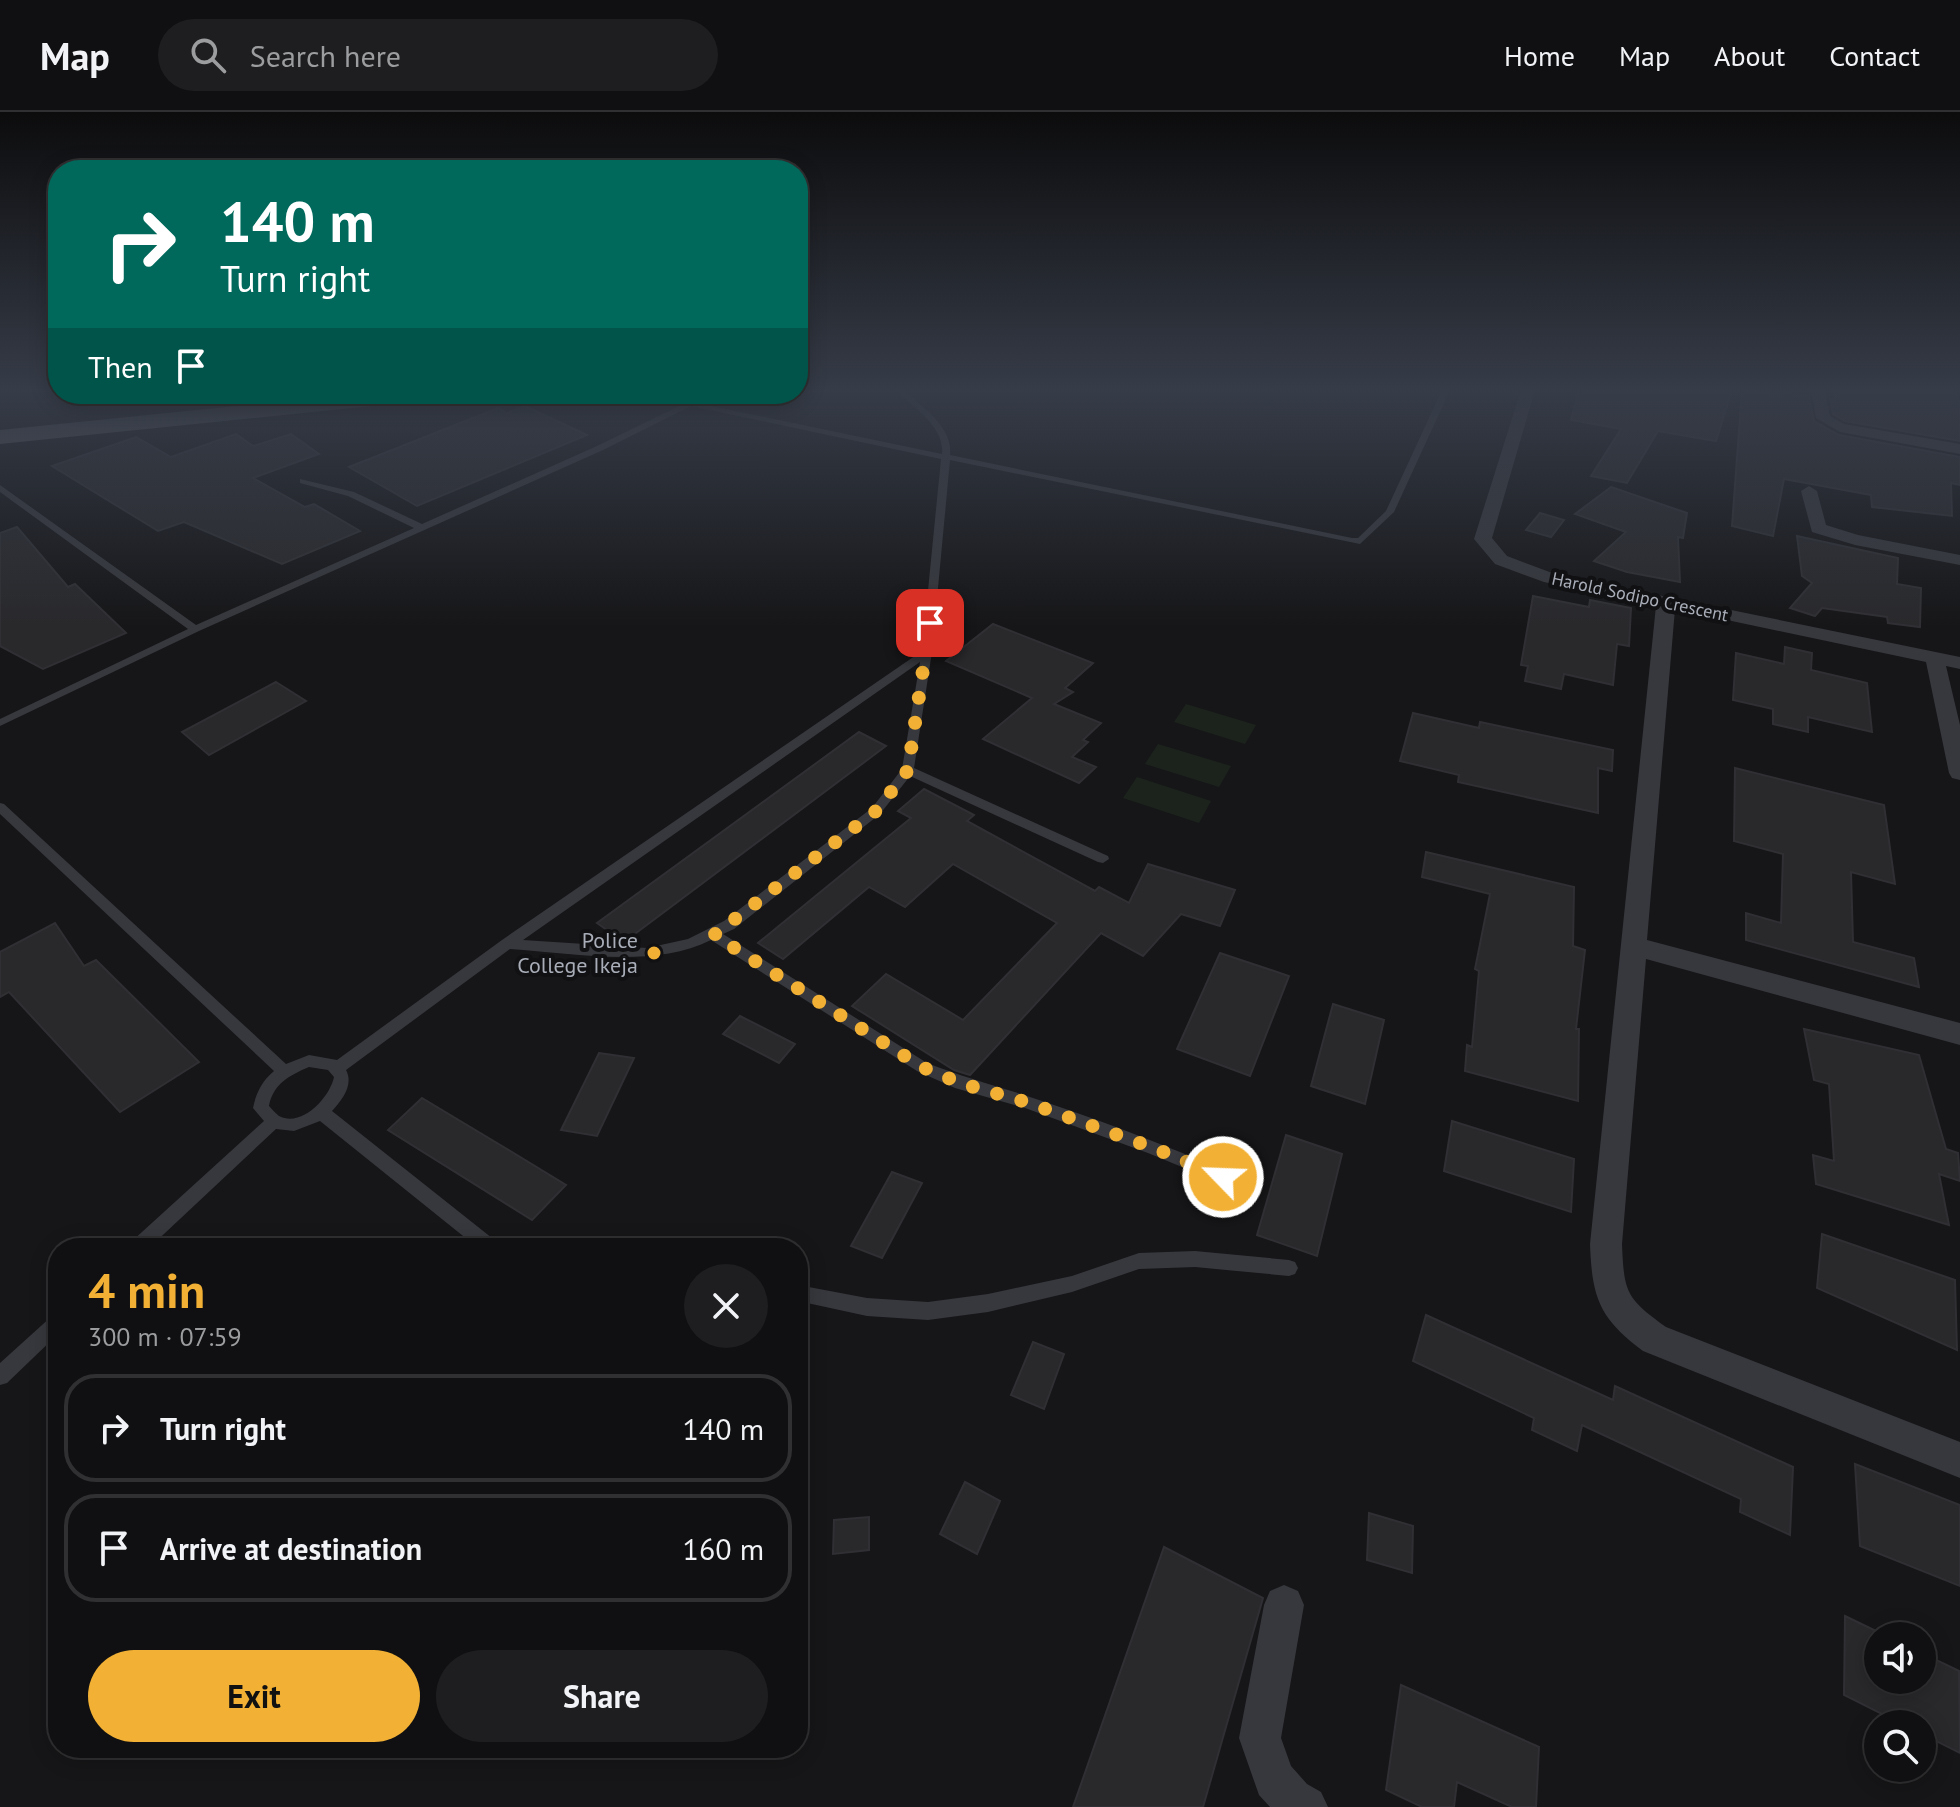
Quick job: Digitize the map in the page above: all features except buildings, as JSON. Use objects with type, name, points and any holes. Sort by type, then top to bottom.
[{"type":"street","name":"Harold Sodipo Crescent","points":[[1504,469],[1483,539],[1501,560],[1550,578],[1960,663]]},
{"type":"street","points":[[1809,491],[1818,528],[1855,540],[1960,562]]},
{"type":"street","points":[[1666,602],[1606,1244],[1607,1292],[1628,1320],[1655,1339],[1960,1460]]},
{"type":"street","points":[[1935,659],[1960,773]]},
{"type":"street","points":[[1633,946],[1960,1034]]},
{"type":"street","points":[[1284,1605],[1260,1738],[1274,1780],[1292,1799],[1306,1807]]},
{"type":"lane","points":[[0,723],[195,629],[549,469]]},
{"type":"lane","points":[[507,944],[647,953],[691,944],[714,935],[876,811],[908,770],[927,652],[945,469]]},
{"type":"lane","points":[[1010,469],[1360,541],[1390,512],[1410,469]]},
{"type":"lane","points":[[303,481],[351,494],[422,528]]},
{"type":"lane","points":[[0,488],[195,629]]},
{"type":"lane","points":[[338,1068],[507,944],[927,652]]},
{"type":"lane","points":[[908,770],[1103,859]]},
{"type":"lane","points":[[0,807],[284,1071]]},
{"type":"lane","points":[[714,935],[922,1067],[960,1083],[1026,1102],[1154,1148],[1223,1177]]},
{"type":"lane","points":[[148,1238],[273,1122],[296,1123],[321,1112],[339,1094],[342,1075],[338,1068],[331,1063],[309,1061],[284,1071],[262,1099],[261,1108],[273,1122]]},
{"type":"lane","points":[[321,1112],[478,1238]]},
{"type":"lane","points":[[808,1295],[867,1307],[928,1311],[988,1303],[1058,1287],[1139,1261],[1195,1259],[1289,1268]]},
{"type":"lane","points":[[0,1376],[48,1331]]},
{"type":"shaded area","points":[[1186,704],[1256,725],[1245,744],[1174,722]]},
{"type":"shaded area","points":[[1158,744],[1231,766],[1219,787],[1145,764]]},
{"type":"shaded area","points":[[1137,777],[1211,801],[1199,823],[1123,798]]},
{"type":"place","name":"Police College Ikeja","points":[[654,953]]},
{"type":"route","points":[[930,623],[908,770],[876,811],[714,935],[922,1067],[960,1083],[1026,1102],[1154,1148],[1223,1177]]}]
